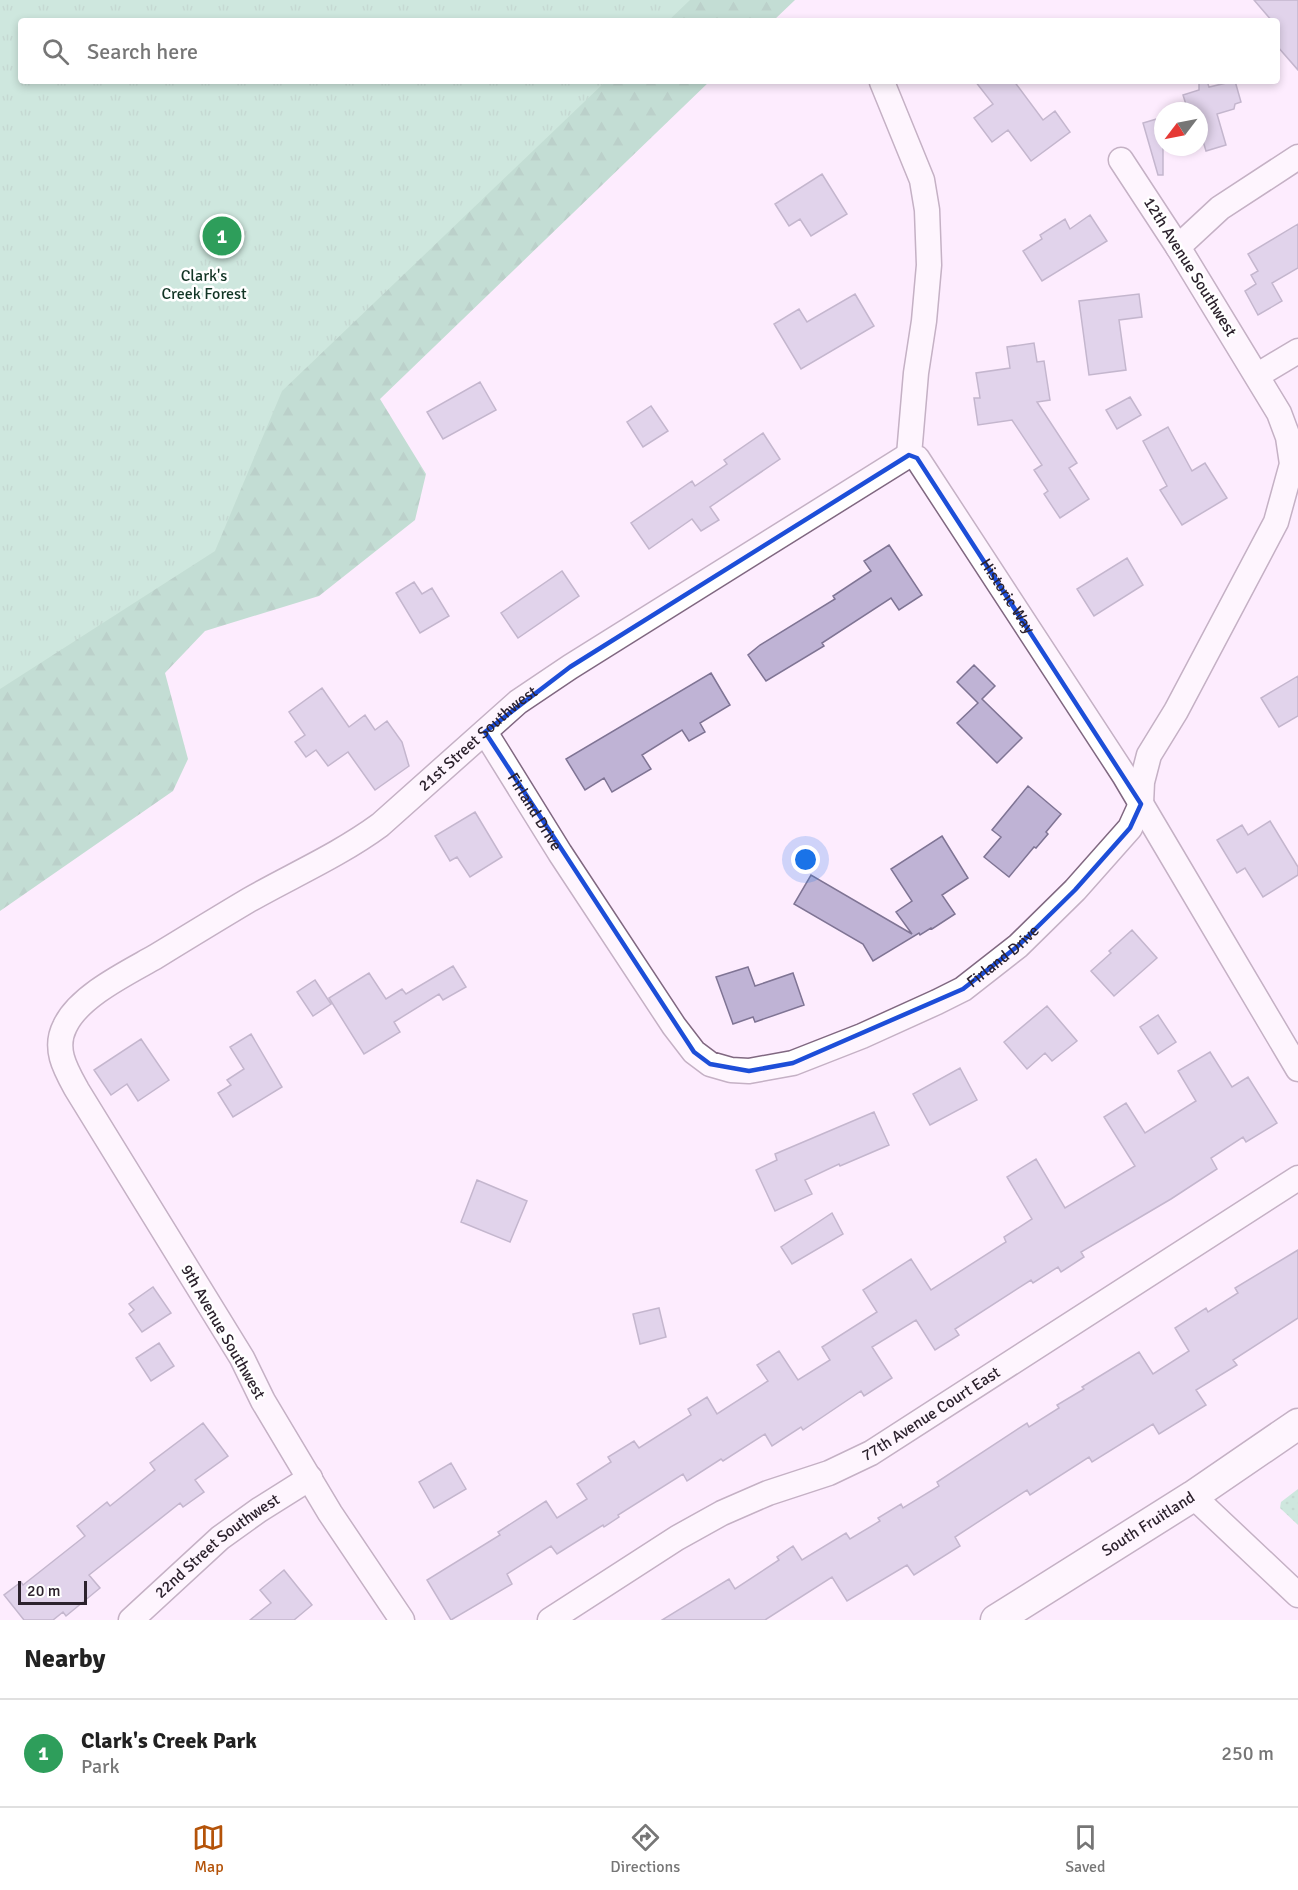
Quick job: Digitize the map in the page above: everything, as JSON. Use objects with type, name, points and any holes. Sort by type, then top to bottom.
[{"type":"street","points":[[883,84],[922,180],[927,210],[928,265],[924,321],[916,374],[909,455]]},
{"type":"street","points":[[1178,247],[1220,208],[1298,157]]},
{"type":"street","name":"12th Avenue Southwest","points":[[1120,160],[1178,247],[1258,375]]},
{"type":"street","points":[[1258,375],[1298,351]]},
{"type":"street","name":"Firland Drive","points":[[484,732],[560,853],[687,1044],[694,1053],[710,1064],[731,1070],[749,1071],[793,1063],[862,1036],[937,1002],[963,989],[1018,946],[1075,890],[1130,828],[1141,804],[1142,782],[1149,755],[1176,711],[1260,555],[1284,499],[1292,464],[1288,437],[1279,412],[1258,375]]},
{"type":"street","name":"21st Street Southwest","points":[[61,1036],[64,1027],[76,1010],[104,988],[250,900],[332,856],[372,831],[518,702],[570,666],[909,455]]},
{"type":"street","name":"Historic Way","points":[[909,455],[916,458],[1026,622],[1141,804],[1298,1069]]},
{"type":"street","name":"9th Avenue Southwest","points":[[61,1036],[60,1054],[77,1090],[242,1358],[263,1401],[330,1513],[402,1620]]},
{"type":"street","name":"77th Avenue Court East","points":[[550,1620],[677,1538],[722,1512],[768,1493],[828,1473],[871,1453],[1298,1178]]},
{"type":"street","name":"South Fruitland","points":[[996,1620],[1193,1496],[1298,1424]]},
{"type":"street","name":"22nd Street Southwest","points":[[131,1620],[220,1538],[310,1478]]},
{"type":"street","points":[[1193,1496],[1298,1595]]},
{"type":"highlighted area","points":[[909,455],[917,458],[1141,804],[1130,828],[1075,890],[1018,946],[963,989],[793,1063],[749,1071],[710,1064],[694,1052],[485,732],[570,667]]},
{"type":"green space","name":"Clark's Creek Forest","points":[[0,0],[795,0],[776,18],[18,18],[18,84],[707,84],[380,399],[426,474],[415,520],[319,596],[205,631],[165,673],[188,759],[173,791],[0,911]]},
{"type":"green space","name":"Clark's Creek Forest","points":[[0,0],[690,0],[671,18],[18,18],[18,84],[603,84],[282,391],[215,551],[0,689]]},
{"type":"green space","points":[[1298,1489],[1298,1525],[1280,1508],[1281,1502]]},
{"type":"building","points":[[1254,0],[1298,0],[1298,70],[1280,49],[1280,18],[1269,18]]},
{"type":"building","points":[[977,84],[1016,84],[1043,120],[1055,111],[1070,132],[1031,161],[1008,130],[992,142],[974,118],[993,104]]},
{"type":"building","points":[[1199,84],[1208,84],[1209,87],[1236,84],[1241,102],[1235,104],[1234,109],[1217,114],[1226,145],[1208,150],[1208,102],[1185,102],[1183,95],[1199,90]]},
{"type":"building","points":[[1154,120],[1154,156],[1163,156],[1163,175],[1158,175],[1143,123]]},
{"type":"building","points":[[822,174],[847,214],[811,236],[800,219],[789,226],[775,204]]},
{"type":"building","points":[[1090,215],[1107,241],[1042,281],[1023,251],[1042,239],[1040,235],[1065,219],[1070,229]]},
{"type":"building","points":[[1298,224],[1298,268],[1272,283],[1282,301],[1258,315],[1245,291],[1256,284],[1251,275],[1258,271],[1248,254]]},
{"type":"building","points":[[855,294],[874,326],[801,369],[774,324],[799,309],[807,322]]},
{"type":"building","points":[[1139,294],[1142,317],[1119,320],[1126,370],[1089,375],[1079,301]]},
{"type":"building","points":[[1034,343],[1037,362],[1044,361],[1050,400],[1037,402],[1077,463],[1069,468],[1089,499],[1060,518],[1044,494],[1048,491],[1034,470],[1042,465],[1012,420],[978,425],[974,398],[980,398],[976,373],[1010,368],[1007,347]]},
{"type":"building","points":[[480,382],[496,410],[443,439],[427,412]]},
{"type":"building","points":[[1130,397],[1141,415],[1117,429],[1106,410]]},
{"type":"building","points":[[651,406],[668,431],[643,447],[627,422]]},
{"type":"building","points":[[1168,427],[1192,471],[1205,463],[1227,498],[1182,525],[1160,490],[1167,486],[1143,441]]},
{"type":"building","points":[[763,433],[780,459],[710,507],[719,520],[701,531],[692,519],[649,549],[631,523],[692,481],[695,486],[727,464],[724,460]]},
{"type":"building","points":[[889,545],[922,595],[899,610],[891,598],[822,643],[824,646],[766,681],[748,655],[760,645],[835,599],[833,596],[871,571],[864,561]]},
{"type":"building","points":[[1127,558],[1143,585],[1094,616],[1077,589]]},
{"type":"building","points":[[562,571],[579,596],[518,638],[501,613]]},
{"type":"building","points":[[414,582],[422,594],[432,588],[449,616],[420,633],[396,593]]},
{"type":"building","points":[[974,665],[995,686],[982,699],[1022,738],[997,763],[957,723],[978,703],[957,682]]},
{"type":"building","points":[[711,673],[730,705],[700,723],[705,732],[689,741],[682,730],[642,755],[651,769],[612,792],[604,778],[585,790],[566,759]]},
{"type":"building","points":[[1298,676],[1298,716],[1279,727],[1261,698]]},
{"type":"building","points":[[322,688],[349,727],[365,715],[375,730],[387,721],[402,742],[409,766],[375,790],[348,752],[328,766],[316,750],[306,757],[295,742],[305,735],[289,712]]},
{"type":"building","points":[[1028,786],[1061,814],[1046,832],[1048,834],[1009,877],[984,857],[1001,837],[992,830]]},
{"type":"building","points":[[475,812],[502,857],[470,877],[457,857],[450,861],[435,836]]},
{"type":"building","points":[[1270,821],[1298,867],[1298,875],[1263,897],[1245,868],[1237,873],[1217,840],[1242,825],[1248,835]]},
{"type":"building","points":[[942,836],[968,878],[942,895],[955,914],[873,961],[863,944],[794,904],[811,875],[912,934],[896,912],[912,901],[891,869]]},
{"type":"building","points":[[1132,930],[1157,958],[1114,996],[1091,971]]},
{"type":"building","points":[[453,966],[466,987],[443,1000],[439,994],[394,1022],[400,1032],[364,1054],[329,998],[369,973],[386,999],[402,989],[406,994]]},
{"type":"building","points":[[748,967],[755,986],[793,973],[804,1005],[755,1022],[753,1017],[733,1024],[716,977]]},
{"type":"building","points":[[315,980],[331,1004],[313,1016],[297,992]]},
{"type":"building","points":[[1047,1006],[1077,1041],[1052,1061],[1045,1053],[1027,1069],[1004,1042]]},
{"type":"building","points":[[1158,1015],[1176,1042],[1158,1054],[1140,1027]]},
{"type":"building","points":[[251,1034],[282,1087],[233,1117],[218,1093],[231,1085],[227,1080],[244,1069],[230,1047]]},
{"type":"building","points":[[141,1039],[169,1080],[138,1101],[127,1084],[111,1095],[94,1070]]},
{"type":"building","points":[[1210,1052],[1232,1087],[1248,1077],[1277,1123],[1246,1142],[1243,1137],[1211,1158],[1217,1169],[1081,1252],[1084,1257],[1061,1272],[1058,1267],[1033,1283],[1031,1280],[955,1329],[959,1335],[935,1350],[916,1320],[872,1347],[892,1378],[864,1396],[861,1391],[803,1430],[801,1427],[772,1446],[765,1434],[687,1481],[683,1474],[618,1515],[619,1517],[604,1527],[603,1525],[557,1554],[551,1546],[507,1574],[512,1584],[451,1620],[427,1580],[500,1535],[498,1532],[546,1501],[557,1518],[587,1499],[577,1484],[611,1462],[608,1457],[634,1441],[639,1448],[691,1415],[688,1409],[707,1397],[717,1414],[768,1381],[757,1365],[779,1351],[798,1380],[830,1360],[822,1347],[877,1312],[863,1290],[911,1259],[931,1290],[1006,1242],[1004,1237],[1032,1219],[1007,1177],[1036,1159],[1065,1208],[1135,1166],[1104,1117],[1126,1103],[1145,1133],[1196,1101],[1178,1071]]},
{"type":"building","points":[[960,1068],[977,1100],[930,1125],[913,1094]]},
{"type":"building","points":[[874,1112],[889,1145],[805,1180],[812,1194],[775,1211],[756,1170],[777,1160],[775,1154]]},
{"type":"building","points":[[477,1180],[527,1201],[510,1242],[461,1222]]},
{"type":"building","points":[[832,1213],[843,1234],[792,1264],[781,1247]]},
{"type":"building","points":[[1298,1250],[1298,1318],[1233,1360],[1237,1365],[1196,1390],[1206,1405],[1159,1434],[1153,1424],[1092,1462],[1089,1457],[1030,1495],[1027,1490],[955,1537],[960,1546],[914,1575],[907,1565],[847,1601],[832,1577],[765,1620],[662,1620],[729,1579],[735,1589],[779,1560],[777,1557],[793,1546],[802,1560],[846,1533],[850,1539],[880,1521],[878,1518],[901,1504],[903,1508],[939,1486],[937,1482],[1027,1423],[1029,1427],[1059,1408],[1057,1405],[1084,1389],[1082,1387],[1139,1352],[1153,1374],[1189,1351],[1175,1328],[1206,1308],[1208,1312],[1238,1293],[1235,1288]]},
{"type":"building","points":[[153,1287],[171,1313],[142,1332],[129,1314],[134,1310],[129,1304]]},
{"type":"building","points":[[659,1308],[666,1337],[640,1344],[633,1314]]},
{"type":"building","points":[[159,1343],[174,1366],[151,1381],[136,1358]]},
{"type":"building","points":[[203,1423],[228,1456],[195,1480],[204,1492],[183,1507],[180,1503],[89,1575],[100,1588],[66,1616],[63,1612],[53,1620],[24,1620],[4,1595],[21,1582],[23,1585],[85,1536],[77,1526],[107,1502],[110,1506],[155,1470],[150,1463]]},
{"type":"building","points":[[451,1463],[466,1489],[434,1508],[419,1482]]},
{"type":"building","points":[[284,1570],[312,1605],[294,1620],[250,1620],[271,1603],[260,1590]]},
{"type":"place","name":"Clark's Creek Park","points":[[222,236]]}]
